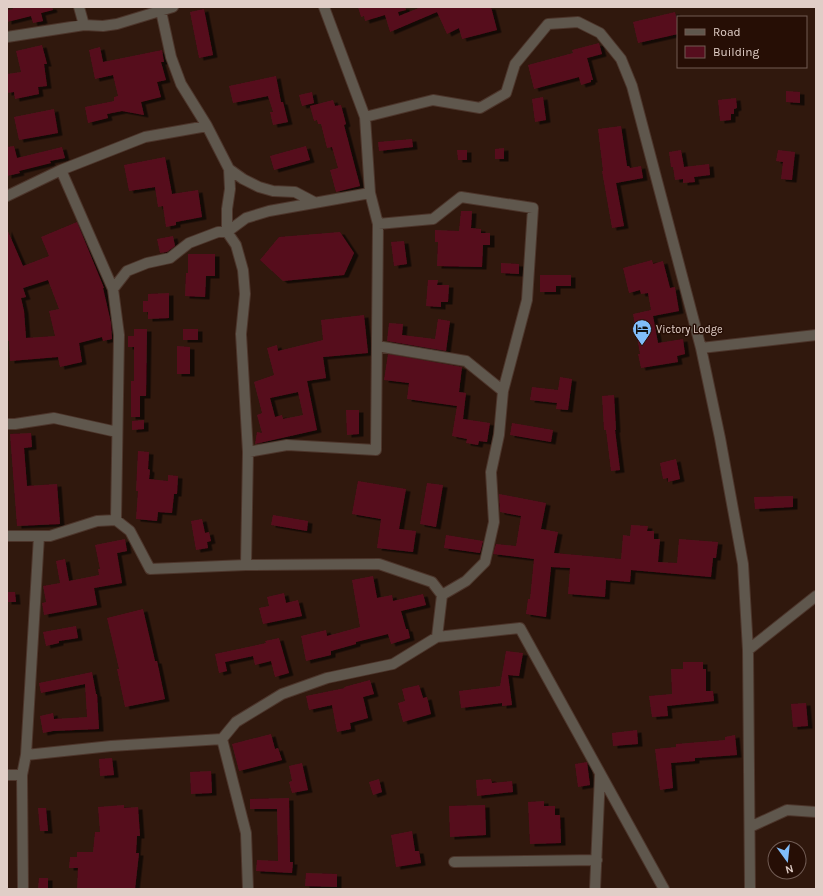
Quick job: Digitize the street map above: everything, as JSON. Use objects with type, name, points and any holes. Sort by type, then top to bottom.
[{"type":"street","points":[[79,7],[84,25]]},
{"type":"street","points":[[7,37],[84,25],[103,26],[117,24],[162,9],[173,7]]},
{"type":"street","points":[[248,452],[287,445],[376,450],[378,224],[370,193],[364,117],[324,7]]},
{"type":"street","points":[[162,9],[171,57],[181,84],[207,126],[229,168],[243,179],[259,187],[273,191],[295,192],[314,202]]},
{"type":"street","points":[[364,117],[434,100],[480,108],[506,93],[515,64],[548,24],[578,22],[600,33],[621,59],[632,86],[701,348],[726,468],[743,564],[748,650],[750,889]]},
{"type":"street","points":[[7,196],[62,170],[145,136],[207,126]]},
{"type":"street","points":[[229,168],[230,189],[226,232],[236,245],[243,270],[245,294],[241,334],[248,452],[246,565]]},
{"type":"street","points":[[62,170],[113,289],[119,335],[116,520]]},
{"type":"street","points":[[113,289],[127,271],[148,263],[170,258],[190,243],[218,232],[226,232],[246,218],[269,211],[370,193]]},
{"type":"street","points":[[378,224],[433,219],[461,197],[533,208],[527,300],[503,391],[499,435],[491,472],[494,522],[485,562],[466,581],[442,595]]},
{"type":"street","points":[[701,348],[816,335]]},
{"type":"street","points":[[377,346],[466,361],[503,391]]},
{"type":"street","points":[[7,424],[54,418],[117,432]]},
{"type":"street","points":[[7,536],[50,536],[97,521],[116,520],[130,531],[150,569],[246,565],[379,564],[432,582],[442,595],[437,637]]},
{"type":"street","points":[[23,889],[22,775],[26,755],[38,536]]},
{"type":"street","points":[[748,650],[816,596]]},
{"type":"street","points":[[26,755],[111,746],[222,740],[236,722],[282,694],[326,678],[393,664],[437,637],[520,628],[664,889]]},
{"type":"street","points":[[222,740],[246,833],[248,889]]},
{"type":"street","points":[[7,775],[22,775]]},
{"type":"street","points":[[595,889],[600,775]]},
{"type":"street","points":[[750,827],[787,810],[816,812]]},
{"type":"street","points":[[454,862],[597,860]]},
{"type":"building","points":[[12,7],[52,7],[53,10],[41,13],[43,21],[33,23],[31,16],[7,22],[7,10],[13,9]]},
{"type":"building","points":[[358,7],[405,7],[406,10],[398,12],[399,16],[421,7],[491,7],[497,30],[462,39],[459,28],[447,34],[437,12],[390,32],[385,15],[365,21],[364,16],[361,17]]},
{"type":"building","points":[[204,9],[213,55],[199,58],[190,12]]},
{"type":"building","points":[[675,12],[677,21],[677,34],[638,43],[633,22]]},
{"type":"building","points":[[599,43],[602,54],[587,58],[593,80],[591,80],[591,82],[581,85],[579,77],[534,89],[528,65],[573,53],[572,50]]},
{"type":"building","points":[[42,45],[47,64],[44,64],[47,86],[38,87],[39,94],[15,99],[14,92],[7,93],[7,74],[21,72],[16,51]]},
{"type":"building","points":[[100,47],[103,62],[162,50],[164,62],[161,62],[166,80],[157,82],[161,97],[141,102],[144,115],[122,111],[107,114],[108,118],[88,123],[85,107],[114,101],[114,97],[118,96],[113,75],[95,79],[89,50]]},
{"type":"building","points":[[276,76],[281,102],[283,102],[288,122],[273,125],[270,112],[273,112],[268,96],[233,103],[229,86]]},
{"type":"building","points":[[786,91],[800,92],[800,103],[786,102]]},
{"type":"building","points":[[312,92],[314,103],[302,106],[299,95]]},
{"type":"building","points":[[543,97],[546,120],[535,122],[532,99]]},
{"type":"building","points":[[736,98],[737,108],[734,109],[734,114],[731,114],[731,120],[720,121],[718,100]]},
{"type":"building","points":[[333,100],[335,106],[341,105],[346,124],[344,125],[360,186],[336,192],[330,170],[338,168],[332,147],[327,148],[321,124],[318,124],[317,120],[314,121],[310,106]]},
{"type":"building","points":[[54,109],[58,133],[19,140],[14,117]]},
{"type":"building","points":[[621,126],[627,166],[630,168],[641,166],[643,178],[616,183],[624,226],[612,228],[602,171],[598,129]]},
{"type":"building","points":[[412,139],[413,147],[379,151],[378,142]]},
{"type":"building","points":[[14,146],[17,158],[62,147],[65,158],[50,161],[51,163],[19,171],[20,173],[7,176],[7,147]]},
{"type":"building","points":[[306,146],[310,160],[274,170],[270,156]]},
{"type":"building","points":[[504,148],[504,159],[495,159],[495,149]]},
{"type":"building","points":[[457,150],[467,150],[467,160],[458,160]]},
{"type":"building","points":[[681,150],[684,167],[709,164],[710,175],[694,177],[695,182],[683,183],[683,179],[675,180],[669,152]]},
{"type":"building","points":[[778,150],[795,152],[792,180],[781,179],[783,162],[776,161]]},
{"type":"building","points":[[165,157],[172,194],[198,190],[202,217],[176,222],[176,225],[166,227],[163,206],[158,207],[155,187],[129,191],[124,165]]},
{"type":"building","points":[[461,211],[472,211],[471,228],[481,229],[481,233],[490,233],[490,245],[483,245],[482,267],[437,266],[438,242],[435,242],[435,230],[459,231]]},
{"type":"building","points":[[77,222],[104,288],[111,323],[112,339],[103,341],[102,337],[79,343],[82,362],[60,367],[58,357],[10,361],[9,341],[7,341],[7,229],[23,266],[49,256],[41,237]],"holes":[[[48,280],[59,309],[49,311],[55,336],[26,338],[24,311],[21,298],[26,297],[23,288]]]},
{"type":"building","points":[[340,232],[354,253],[344,275],[283,281],[260,260],[279,237]]},
{"type":"building","points":[[173,236],[175,246],[167,252],[160,253],[157,239]]},
{"type":"building","points":[[404,241],[407,264],[394,266],[391,242]]},
{"type":"building","points":[[188,254],[215,254],[215,276],[206,276],[205,297],[185,296],[186,273],[188,273]]},
{"type":"building","points":[[652,260],[653,264],[663,261],[670,288],[675,287],[679,311],[653,316],[658,343],[683,339],[685,354],[677,356],[678,362],[641,368],[633,314],[651,310],[648,293],[641,294],[640,290],[629,293],[623,268]]},
{"type":"building","points":[[501,263],[519,264],[519,274],[501,273]]},
{"type":"building","points":[[540,275],[571,275],[571,286],[556,286],[556,292],[540,292]]},
{"type":"building","points":[[428,280],[438,280],[437,285],[449,285],[448,302],[441,302],[441,307],[426,306]]},
{"type":"building","points":[[169,293],[169,318],[148,319],[148,312],[143,312],[143,301],[148,301],[148,294]]},
{"type":"building","points":[[364,315],[368,353],[323,357],[326,378],[307,381],[317,430],[255,444],[257,432],[262,433],[257,415],[262,413],[254,382],[274,375],[267,348],[277,345],[278,351],[323,340],[321,320]],"holes":[[[298,392],[303,415],[283,419],[282,415],[275,417],[270,398]]]},
{"type":"building","points":[[438,319],[450,321],[446,351],[387,341],[389,323],[403,324],[402,335],[435,339]]},
{"type":"building","points":[[134,329],[147,329],[146,396],[140,396],[140,417],[131,417],[131,381],[134,381],[134,347],[128,347],[128,336],[134,336]]},
{"type":"building","points":[[183,329],[198,329],[198,340],[183,340]]},
{"type":"building","points":[[177,346],[190,347],[190,374],[177,374]]},
{"type":"building","points":[[388,354],[462,367],[459,392],[466,393],[463,419],[490,423],[487,442],[479,441],[478,445],[466,443],[467,439],[452,436],[457,406],[407,399],[409,383],[384,380]]},
{"type":"building","points":[[560,377],[572,379],[568,410],[556,409],[557,403],[530,400],[532,387],[558,390]]},
{"type":"building","points":[[614,395],[615,430],[620,470],[611,471],[606,430],[604,430],[602,396]]},
{"type":"building","points":[[346,410],[359,410],[359,434],[347,435]]},
{"type":"building","points":[[144,420],[144,429],[132,430],[132,421]]},
{"type":"building","points":[[512,423],[553,430],[551,442],[510,435]]},
{"type":"building","points":[[31,433],[32,447],[24,448],[27,486],[57,484],[60,524],[17,526],[10,434]]},
{"type":"building","points":[[138,451],[149,452],[149,479],[168,481],[168,475],[178,476],[177,494],[174,494],[172,513],[158,512],[157,521],[136,519]]},
{"type":"building","points":[[676,459],[680,479],[668,482],[668,478],[663,479],[660,463]]},
{"type":"building","points":[[358,481],[406,489],[399,529],[416,531],[413,552],[377,548],[381,519],[352,514]]},
{"type":"building","points":[[427,483],[443,485],[436,527],[420,524]]},
{"type":"building","points":[[499,494],[546,503],[541,529],[558,532],[554,553],[621,559],[623,535],[630,536],[631,525],[648,526],[647,531],[654,531],[654,539],[660,539],[658,562],[677,563],[679,539],[718,542],[716,558],[713,558],[711,577],[631,570],[630,582],[606,580],[605,597],[568,594],[570,568],[551,567],[546,617],[526,614],[528,599],[530,599],[534,559],[493,554],[496,544],[516,546],[521,516],[500,512]]},
{"type":"building","points":[[793,496],[793,507],[755,509],[754,497]]},
{"type":"building","points":[[273,515],[308,521],[307,531],[271,525]]},
{"type":"building","points":[[202,519],[205,533],[209,532],[211,541],[207,542],[208,548],[196,550],[191,521]]},
{"type":"building","points":[[446,535],[483,541],[480,553],[444,548]]},
{"type":"building","points":[[125,539],[127,551],[117,553],[122,583],[94,588],[97,605],[44,615],[42,603],[46,602],[43,586],[60,583],[56,561],[65,559],[69,581],[99,575],[98,569],[100,569],[95,545]]},
{"type":"building","points":[[373,576],[377,598],[392,595],[393,601],[423,594],[426,605],[401,611],[410,638],[391,644],[388,634],[356,642],[356,644],[331,651],[331,655],[306,661],[301,636],[326,630],[327,636],[360,627],[352,580]]},
{"type":"building","points":[[7,592],[15,592],[16,602],[7,602]]},
{"type":"building","points":[[284,593],[286,603],[298,600],[302,616],[263,624],[259,608],[269,606],[267,597]]},
{"type":"building","points":[[143,609],[155,661],[157,661],[165,699],[125,707],[117,669],[119,669],[107,618]]},
{"type":"building","points":[[76,626],[78,638],[59,641],[59,643],[46,646],[43,632]]},
{"type":"building","points":[[279,638],[289,673],[275,677],[271,661],[255,665],[253,656],[225,662],[227,671],[219,673],[215,654],[266,643],[265,641]]},
{"type":"building","points":[[506,651],[523,653],[519,676],[508,675],[512,705],[502,706],[502,703],[461,708],[459,691],[500,686]]},
{"type":"building","points":[[683,662],[703,662],[703,669],[706,669],[706,691],[713,691],[714,701],[667,706],[668,716],[652,717],[649,696],[672,694],[671,669],[683,669]]},
{"type":"building","points":[[92,672],[97,694],[99,729],[53,731],[43,733],[40,716],[53,713],[54,719],[87,717],[85,684],[41,693],[39,683]]},
{"type":"building","points":[[370,680],[374,694],[363,697],[368,718],[350,723],[351,729],[337,732],[332,705],[309,710],[306,696],[345,688],[344,687]]},
{"type":"building","points":[[419,685],[423,698],[427,697],[431,714],[403,722],[398,703],[405,701],[402,689]]},
{"type":"building","points":[[806,703],[808,726],[793,727],[791,704]]},
{"type":"building","points":[[637,730],[638,744],[613,746],[612,733]]},
{"type":"building","points":[[271,734],[275,749],[278,748],[282,760],[239,771],[232,744]]},
{"type":"building","points":[[735,735],[737,755],[695,758],[695,761],[671,763],[673,788],[660,790],[655,749],[676,747],[676,744],[725,740],[725,737]]},
{"type":"building","points":[[112,758],[114,775],[100,776],[99,759]]},
{"type":"building","points":[[587,762],[590,785],[578,787],[575,764]]},
{"type":"building","points":[[302,763],[308,790],[292,793],[289,782],[292,781],[289,766]]},
{"type":"building","points":[[211,771],[212,793],[191,794],[190,772]]},
{"type":"building","points":[[379,779],[382,792],[373,795],[369,782]]},
{"type":"building","points":[[491,779],[492,783],[512,781],[513,792],[477,796],[476,780]]},
{"type":"building","points":[[289,798],[290,862],[293,862],[292,873],[256,871],[257,860],[278,861],[277,809],[250,809],[250,799]]},
{"type":"building","points":[[544,801],[544,806],[555,806],[555,815],[560,815],[561,843],[530,844],[528,802]]},
{"type":"building","points":[[124,805],[124,808],[138,807],[140,836],[137,836],[136,853],[139,853],[135,889],[77,889],[78,868],[69,868],[70,857],[77,857],[77,852],[93,852],[95,832],[100,832],[98,807]]},
{"type":"building","points":[[485,805],[486,835],[450,837],[449,806]]},
{"type":"building","points":[[38,808],[46,808],[48,831],[40,831]]},
{"type":"building","points":[[412,831],[415,851],[419,851],[421,863],[396,867],[391,835]]},
{"type":"building","points":[[306,873],[337,874],[337,887],[305,886]]},
{"type":"building","points":[[39,878],[48,878],[48,889],[38,889]]},
{"type":"place","name":"Victory Lodge","points":[[642,346]]}]
